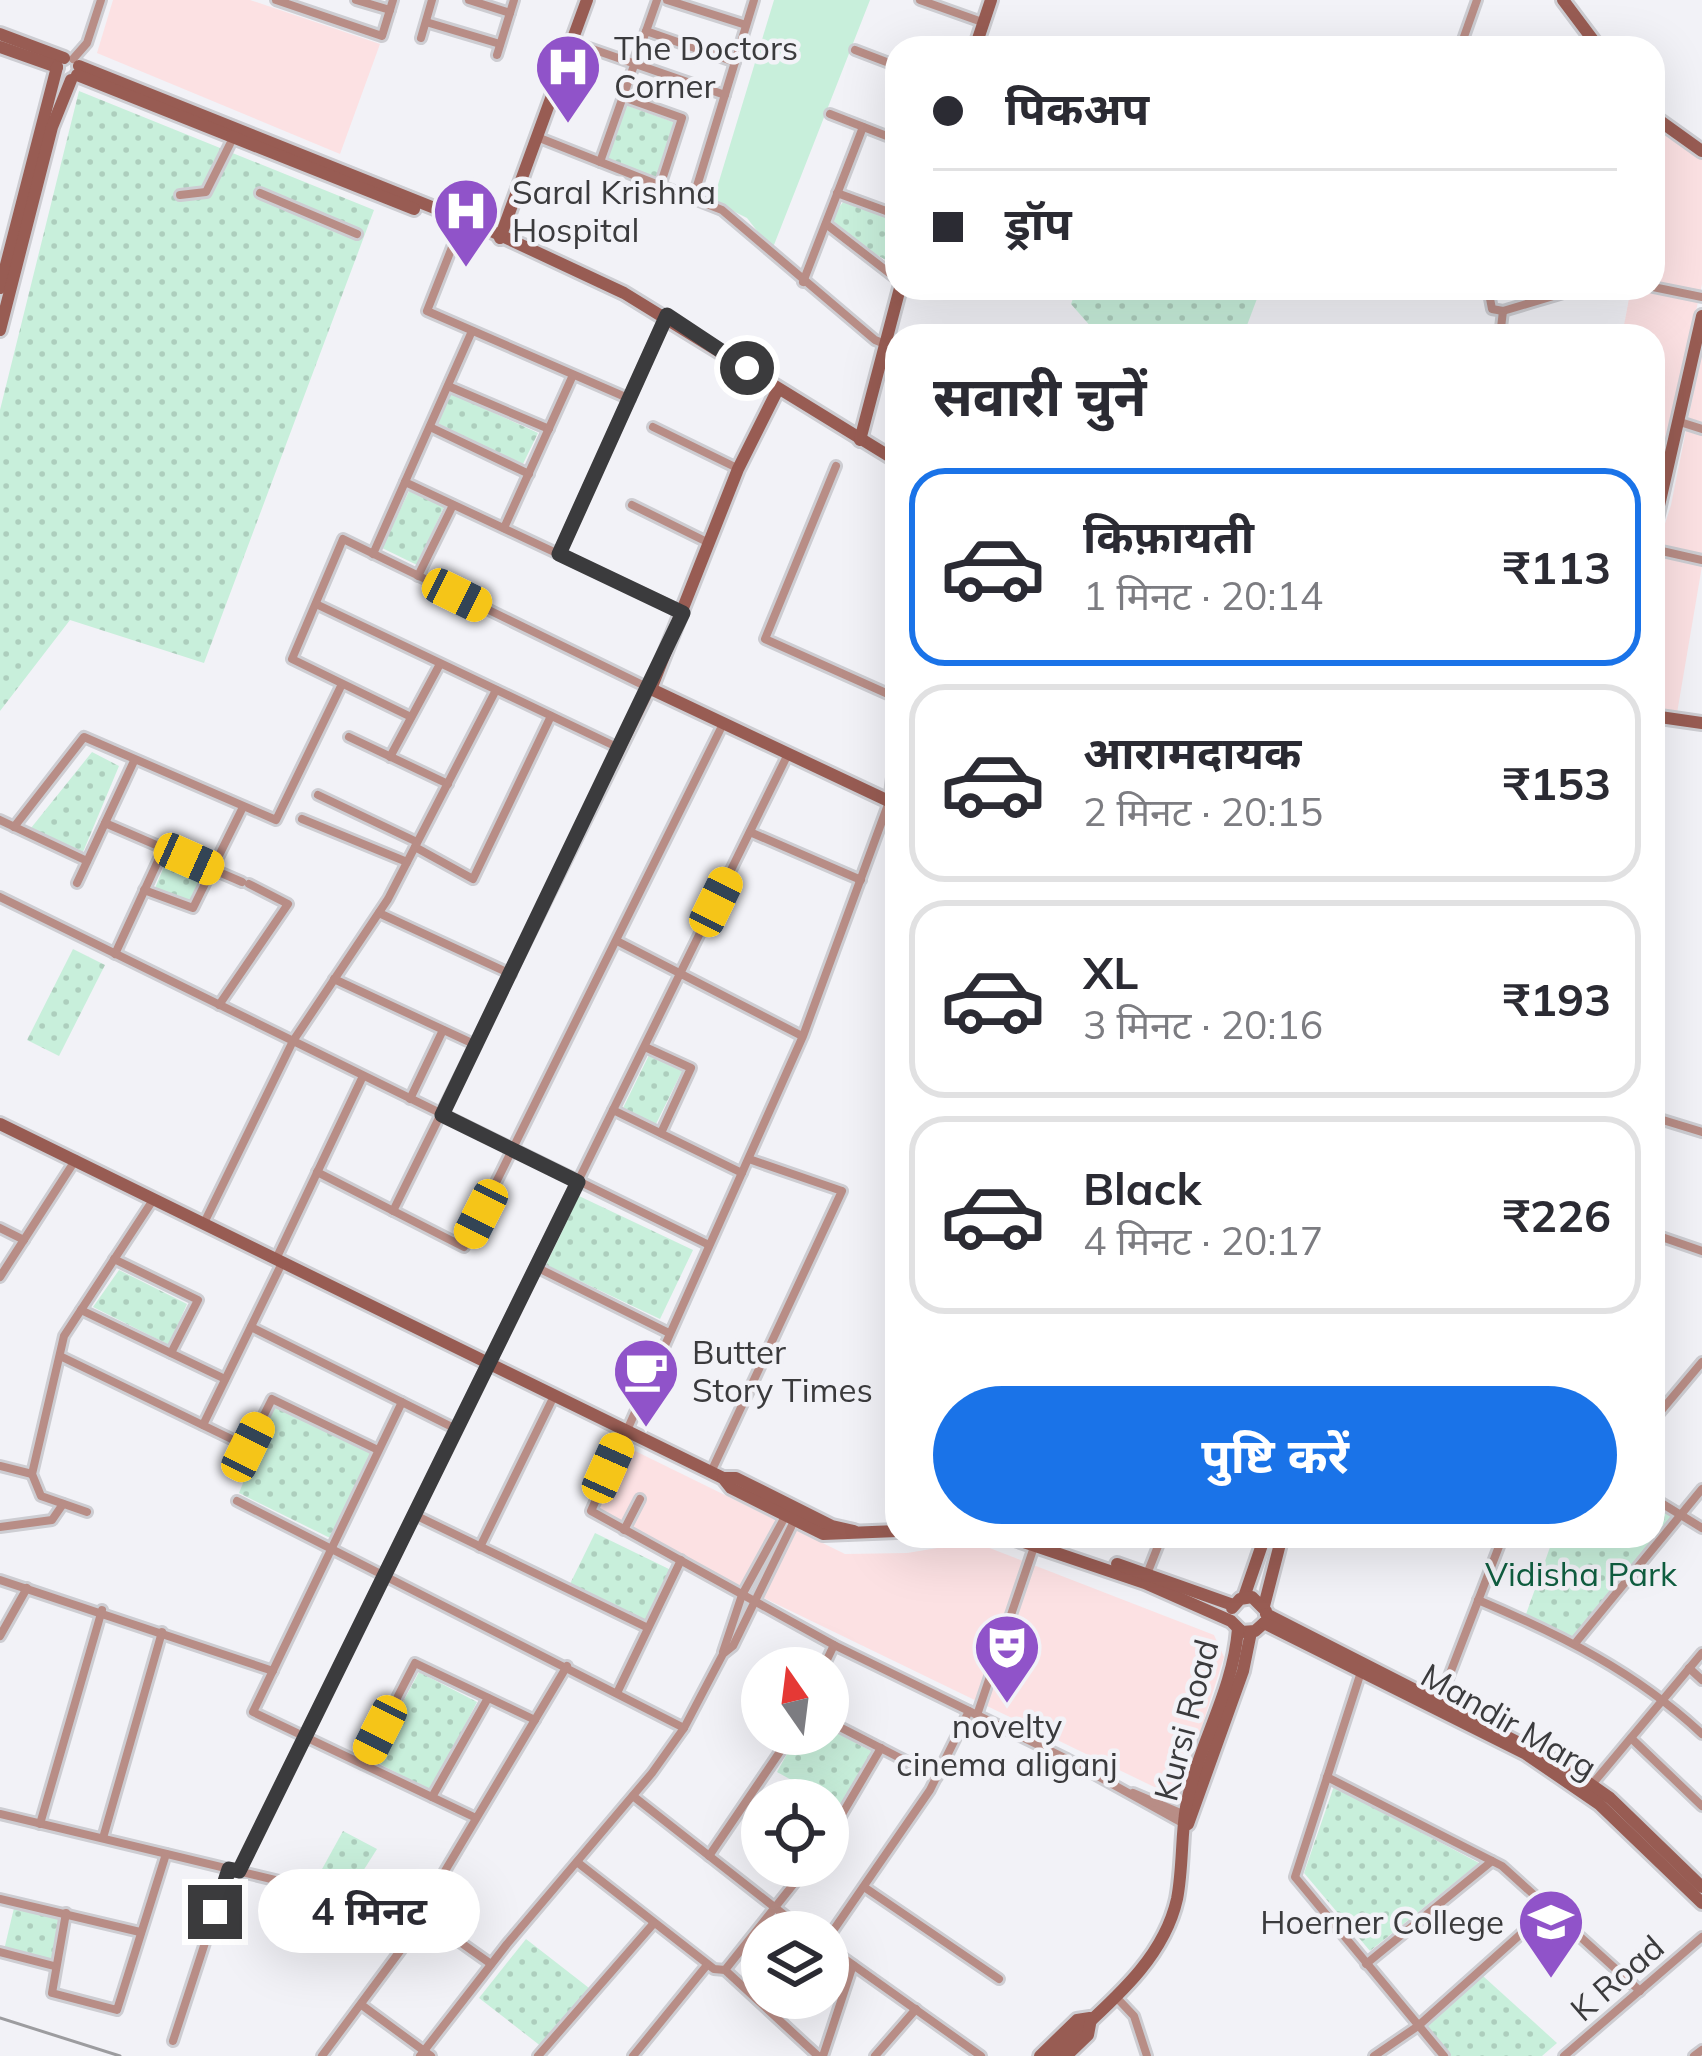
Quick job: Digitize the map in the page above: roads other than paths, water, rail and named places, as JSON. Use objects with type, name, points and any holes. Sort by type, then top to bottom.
[{"type":"main road","points":[[500,238],[587,0]]},
{"type":"main road","points":[[979,36],[992,0]]},
{"type":"main road","points":[[1563,0],[1590,36]]},
{"type":"main road","points":[[0,34],[68,69]]},
{"type":"main road","points":[[0,47],[171,106],[500,238],[667,315],[885,454]]},
{"type":"main road","points":[[0,288],[68,69]]},
{"type":"main road","points":[[0,330],[68,69]]},
{"type":"main road","points":[[171,106],[233,138],[460,227],[500,238]]},
{"type":"main road","points":[[1665,125],[1702,151]]},
{"type":"main road","points":[[1665,483],[1701,325]]},
{"type":"main road","points":[[860,440],[885,365]]},
{"type":"main road","points":[[778,389],[707,542],[651,689],[885,799]]},
{"type":"main road","points":[[1665,718],[1702,723]]},
{"type":"main road","points":[[0,1124],[717,1475],[736,1478],[792,1514],[854,1531],[885,1527]]},
{"type":"main road","points":[[1054,1548],[1240,1628],[1265,1614],[1279,1548]]},
{"type":"main road","points":[[1063,1548],[1239,1601],[1438,1704],[1588,1790],[1702,1887]]},
{"type":"main road","points":[[1239,1601],[1260,1548]]},
{"type":"main road","name":"Kursi Road","points":[[1091,2018],[1161,1942],[1176,1904],[1187,1821],[1243,1672],[1239,1601]]},
{"type":"main road","name":"Mandir Marg","points":[[1588,1790],[1702,1903]]},
{"type":"main road","points":[[1053,2056],[1091,2018]]},
{"type":"main road","points":[[1040,2056],[1077,2020],[1091,2018]]},
{"type":"main road","points":[[1066,2056],[1088,2035],[1091,2018]]},
{"type":"street","points":[[68,69],[87,44],[101,0]]},
{"type":"street","points":[[276,0],[382,36],[391,5],[356,0]]},
{"type":"street","points":[[421,38],[432,0]]},
{"type":"street","points":[[469,0],[510,13]]},
{"type":"street","points":[[497,56],[514,0]]},
{"type":"street","points":[[600,162],[657,0]]},
{"type":"street","points":[[667,0],[697,4],[746,26]]},
{"type":"street","points":[[693,199],[754,0]]},
{"type":"street","points":[[920,0],[984,22]]},
{"type":"street","points":[[1464,36],[1478,0]]},
{"type":"street","points":[[426,22],[500,44]]},
{"type":"street","points":[[646,31],[735,62]]},
{"type":"street","points":[[572,42],[725,95]]},
{"type":"street","points":[[855,50],[885,61]]},
{"type":"street","points":[[623,97],[682,118],[660,186]]},
{"type":"street","points":[[830,114],[885,135]]},
{"type":"street","points":[[803,283],[863,127]]},
{"type":"street","points":[[537,136],[693,199],[744,226],[766,254],[885,343]]},
{"type":"street","points":[[180,195],[206,192],[233,138]]},
{"type":"street","points":[[838,193],[885,211]]},
{"type":"street","points":[[260,194],[357,234]]},
{"type":"street","points":[[826,224],[885,270]]},
{"type":"street","points":[[460,227],[427,311],[630,399]]},
{"type":"street","points":[[1665,289],[1702,297]]},
{"type":"street","points":[[1490,300],[1492,309],[1503,310],[1538,300]]},
{"type":"street","points":[[1501,324],[1503,310]]},
{"type":"street","points":[[559,554],[667,315]]},
{"type":"street","points":[[373,554],[472,331]]},
{"type":"street","points":[[504,528],[573,375]]},
{"type":"street","points":[[448,386],[549,429]]},
{"type":"street","points":[[1680,422],[1702,429]]},
{"type":"street","points":[[430,427],[529,474]]},
{"type":"street","points":[[653,427],[738,469]]},
{"type":"street","points":[[836,466],[765,639],[885,693]]},
{"type":"street","points":[[405,482],[683,613]]},
{"type":"street","points":[[418,576],[453,505]]},
{"type":"street","points":[[632,505],[707,542]]},
{"type":"street","points":[[393,1211],[651,689],[344,539],[292,659],[411,717]]},
{"type":"street","points":[[1665,552],[1702,560]]},
{"type":"street","points":[[316,604],[621,749]]},
{"type":"street","points":[[390,757],[440,664]]},
{"type":"street","points":[[14,827],[82,738],[242,809],[278,819],[342,684]]},
{"type":"street","points":[[204,1223],[292,1041],[379,913],[496,690]]},
{"type":"street","points":[[318,795],[473,879],[551,716]]},
{"type":"street","points":[[317,1172],[464,1246],[723,724]]},
{"type":"street","points":[[349,737],[448,784]]},
{"type":"street","points":[[173,2041],[234,1870],[386,1574],[788,754]]},
{"type":"street","points":[[76,883],[134,761]]},
{"type":"street","points":[[144,890],[192,909],[242,809]]},
{"type":"street","points":[[302,819],[407,862]]},
{"type":"street","points":[[0,820],[87,861]]},
{"type":"street","points":[[885,822],[802,1036],[591,1511],[834,1645],[1187,1821]]},
{"type":"street","points":[[105,823],[288,902],[219,1006]]},
{"type":"street","points":[[750,832],[860,880]]},
{"type":"street","points":[[115,954],[164,848]]},
{"type":"street","points":[[0,897],[709,1245]]},
{"type":"street","points":[[379,913],[511,974]]},
{"type":"street","points":[[617,940],[802,1036]]},
{"type":"street","points":[[334,979],[476,1046]]},
{"type":"street","points":[[410,1099],[443,1030]]},
{"type":"street","points":[[645,1047],[691,1068],[661,1133]]},
{"type":"street","points":[[203,1425],[363,1076]]},
{"type":"street","points":[[614,1110],[742,1173]]},
{"type":"street","points":[[1665,1121],[1702,1132]]},
{"type":"street","points":[[0,1277],[76,1159]]},
{"type":"street","points":[[717,1475],[842,1191],[749,1159]]},
{"type":"street","points":[[87,1512],[39,1494],[32,1474],[60,1356],[81,1310],[154,1198]]},
{"type":"street","points":[[0,1228],[24,1240]]},
{"type":"street","points":[[1665,1238],[1702,1251]]},
{"type":"street","points":[[114,1259],[198,1300],[171,1353]]},
{"type":"street","points":[[536,1267],[669,1333]]},
{"type":"street","points":[[81,1310],[225,1379]]},
{"type":"street","points":[[250,1327],[457,1429]]},
{"type":"street","points":[[60,1356],[248,1447],[272,1399],[379,1450]]},
{"type":"street","points":[[1665,1406],[1702,1362]]},
{"type":"street","points":[[480,1547],[554,1396]]},
{"type":"street","points":[[402,1402],[253,1712],[476,1818]]},
{"type":"street","points":[[0,1466],[32,1474]]},
{"type":"street","points":[[1665,1535],[1702,1490]]},
{"type":"street","points":[[624,1530],[640,1499]]},
{"type":"street","points":[[237,1501],[684,1728]]},
{"type":"street","points":[[0,1527],[52,1520],[63,1504]]},
{"type":"street","points":[[1665,1505],[1702,1528]]},
{"type":"street","points":[[363,2006],[425,2054],[491,1964],[684,1728],[723,1654],[742,1595],[792,1514]]},
{"type":"street","points":[[723,1654],[733,1646],[792,1514]]},
{"type":"street","points":[[415,1515],[646,1628]]},
{"type":"street","points":[[849,1913],[973,1713],[1030,1548]]},
{"type":"street","points":[[1148,1574],[1158,1548]]},
{"type":"street","points":[[1438,1704],[1498,1548]]},
{"type":"street","points":[[1577,1642],[1654,1548]]},
{"type":"street","points":[[617,1693],[681,1560]]},
{"type":"street","points":[[0,1580],[102,1610],[273,1671]]},
{"type":"street","points":[[0,1636],[27,1588]]},
{"type":"street","points":[[1478,1600],[1577,1642],[1664,1699],[1702,1734]]},
{"type":"street","points":[[40,1824],[102,1610]]},
{"type":"street","points":[[102,1838],[162,1632]]},
{"type":"street","points":[[1588,1790],[1702,1653]]},
{"type":"street","points":[[363,1764],[416,1663],[535,1720]]},
{"type":"street","points":[[322,2056],[363,2006],[420,1919],[567,1666]]},
{"type":"street","points":[[1363,1666],[1294,1877],[1444,2056]]},
{"type":"street","points":[[1689,1668],[1702,1680]]},
{"type":"street","points":[[432,1797],[488,1698]]},
{"type":"street","points":[[849,1732],[937,1777]]},
{"type":"street","points":[[1631,1738],[1702,1806]]},
{"type":"street","points":[[849,1802],[880,1748]]},
{"type":"street","points":[[709,1856],[778,1755]]},
{"type":"street","points":[[1327,1777],[1492,1861],[1551,1907],[1640,1991]]},
{"type":"street","points":[[633,1796],[779,1911]]},
{"type":"street","points":[[0,1814],[420,1919],[491,1964]]},
{"type":"street","points":[[66,1913],[52,1993],[112,2012],[166,1854]]},
{"type":"street","points":[[1366,1964],[1492,1861]]},
{"type":"street","points":[[577,1862],[707,1964],[725,1970],[820,2056],[853,1964]]},
{"type":"street","points":[[725,1970],[792,1887]]},
{"type":"street","points":[[867,1889],[999,1979]]},
{"type":"street","points":[[1,1903],[140,1932]]},
{"type":"street","points":[[1374,2056],[1418,2026],[1551,1907]]},
{"type":"street","points":[[538,2056],[654,1923]]},
{"type":"street","name":"K Road","points":[[1564,2056],[1702,1936]]},
{"type":"street","points":[[0,1952],[54,1966]]},
{"type":"street","points":[[849,1960],[981,2056]]},
{"type":"street","points":[[633,2056],[707,1964]]},
{"type":"street","points":[[1115,1996],[1134,2016],[1148,2056]]},
{"type":"street","points":[[875,2056],[916,2008]]},
{"type":"street","points":[[1694,2056],[1702,2050]]},
{"type":"railway","points":[[0,2018],[120,2056]]},
{"type":"place","name":"The Doctors Corner","points":[[568,126]]},
{"type":"place","name":"Saral Krishna Hospital","points":[[466,270]]},
{"type":"place","name":"Butter Story Times","points":[[646,1430]]},
{"type":"place","name":"novelty cinema aliganj","points":[[1007,1706]]},
{"type":"place","name":"Hoerner College","points":[[1551,1981]]},
{"type":"park label","name":"Vidisha Park","points":[[1581,1574]]}]
